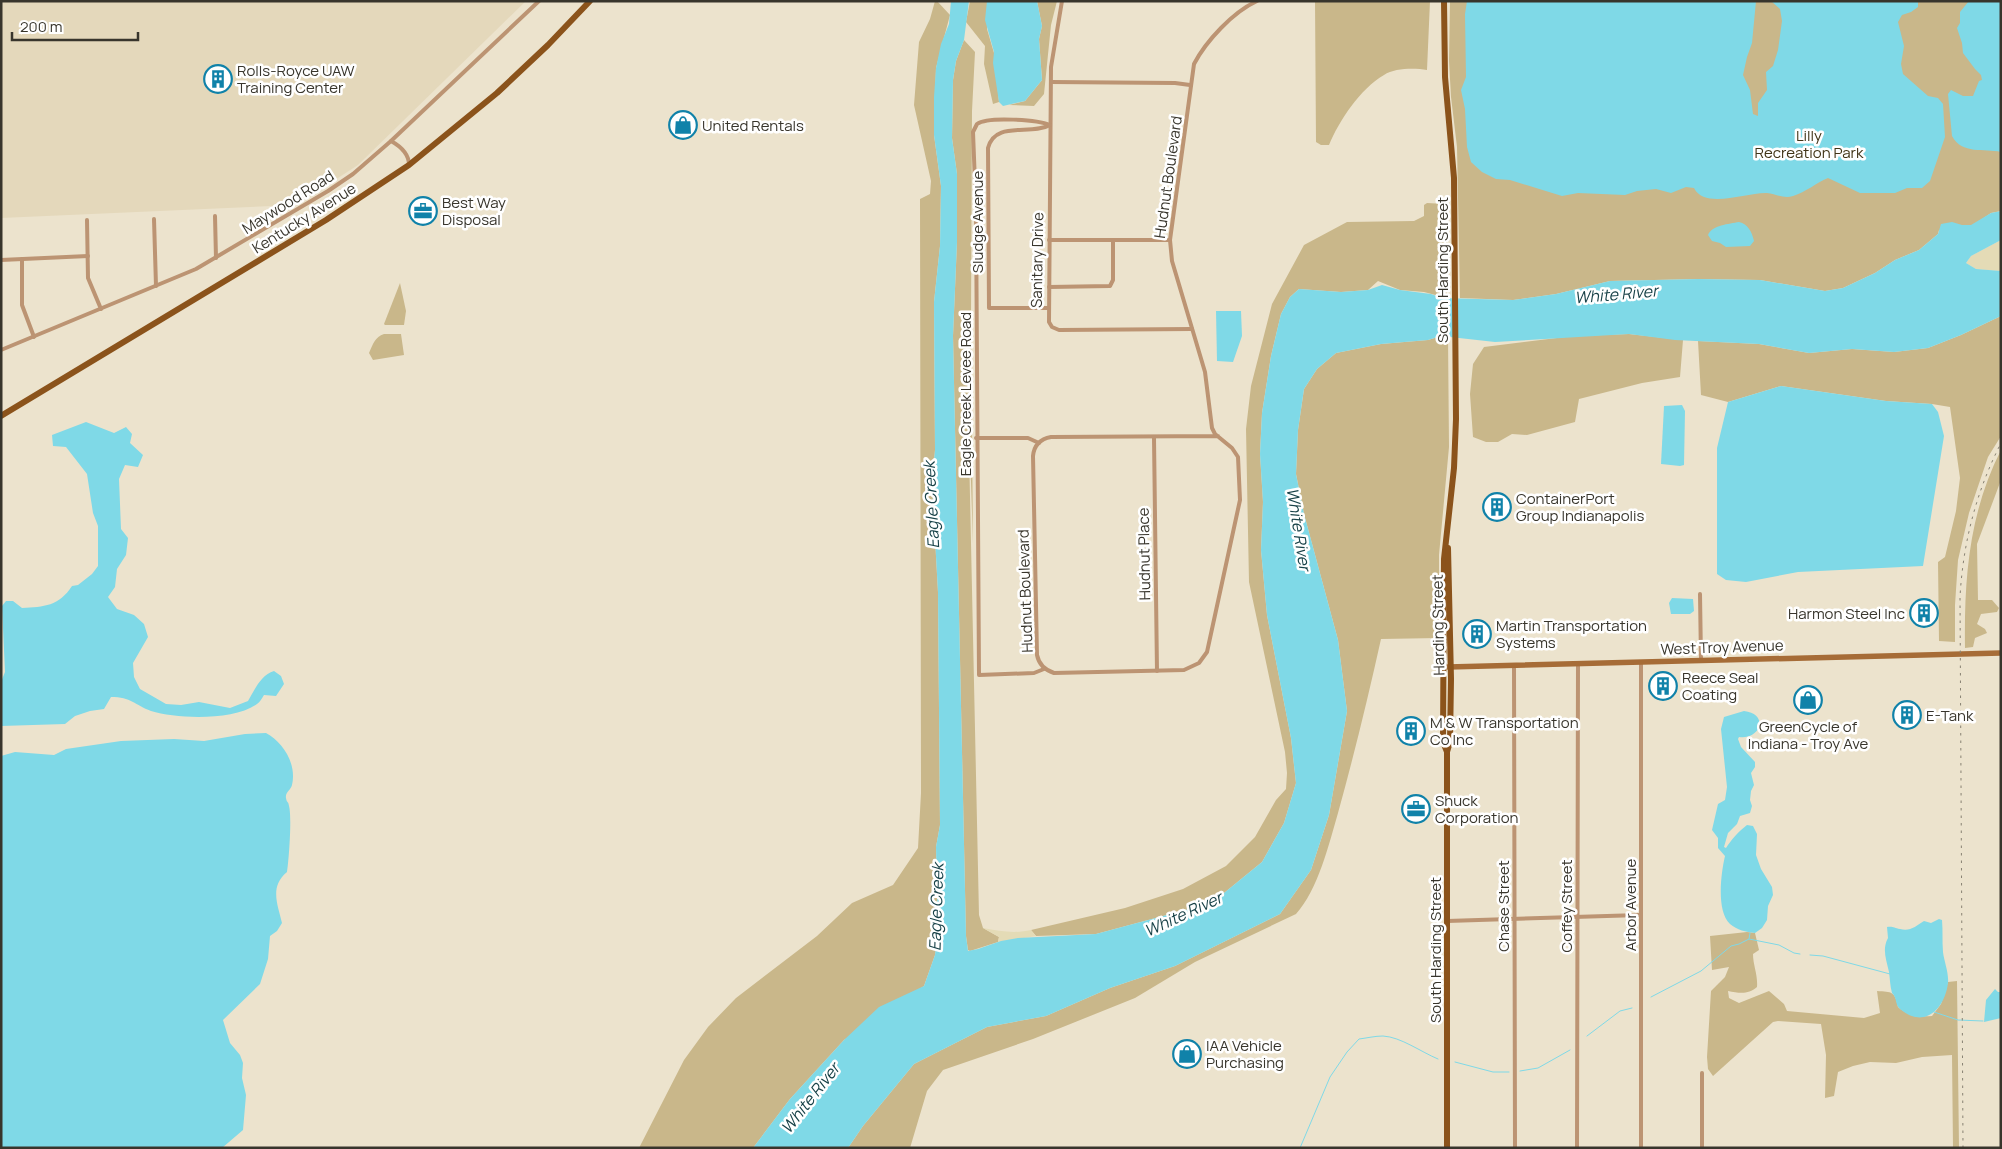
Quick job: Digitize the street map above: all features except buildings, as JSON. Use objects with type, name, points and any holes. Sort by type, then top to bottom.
[{"type":"main road","name":"Kentucky Avenue","points":[[1,416],[326,220],[409,165],[497,93],[548,45],[590,1]]},
{"type":"main road","name":"South Harding Street","points":[[1444,1],[1445,77],[1454,170],[1455,452],[1447,539]]},
{"type":"main road","name":"Harding Street","points":[[1446,752],[1450,742],[1451,667],[1450,560],[1447,539]]},
{"type":"main road","name":"Harding Street","points":[[1446,752],[1443,742],[1443,667],[1444,559],[1447,539]]},
{"type":"main road","name":"West Troy Avenue","points":[[1443,667],[2001,652]]},
{"type":"main road","name":"South Harding Street","points":[[1446,752],[1447,1148]]},
{"type":"street","name":"Maywood Road","points":[[1,350],[189,272],[216,258],[346,179],[391,141],[539,1]]},
{"type":"street","name":"Sanitary Drive","points":[[1062,1],[1052,62],[1051,82],[1048,308],[1050,324],[1059,330],[1192,329]]},
{"type":"street","name":"Hudnut Boulevard","points":[[1039,443],[1033,456],[1037,656],[1044,669],[1054,673],[1157,671],[1190,669],[1201,662],[1207,652],[1240,500],[1238,458],[1232,448],[1212,428],[1206,377],[1172,260],[1170,240],[1176,183],[1187,122],[1194,64],[1200,52],[1244,7],[1256,1]]},
{"type":"street","points":[[1051,82],[1175,83],[1190,85]]},
{"type":"street","name":"Eagle Creek Levee Road","points":[[1044,669],[1034,673],[979,675],[976,209],[973,130],[977,124],[986,120],[1041,122],[1050,126]]},
{"type":"street","name":"Sludge Avenue","points":[[1048,308],[989,308],[988,154],[990,140],[999,133],[1041,130],[1050,126]]},
{"type":"street","points":[[391,141],[406,154],[409,165]]},
{"type":"street","points":[[216,216],[216,258]]},
{"type":"street","points":[[154,219],[156,286]]},
{"type":"street","points":[[87,220],[88,278],[101,309]]},
{"type":"street","points":[[1049,240],[1170,240]]},
{"type":"street","points":[[1049,286],[1111,285],[1113,280],[1113,240]]},
{"type":"street","points":[[1,260],[88,256]]},
{"type":"street","points":[[22,259],[22,305],[34,337]]},
{"type":"street","points":[[976,438],[1028,438],[1039,443],[1051,438],[1218,436]]},
{"type":"street","name":"Hudnut Place","points":[[1154,438],[1157,671]]},
{"type":"street","points":[[1700,594],[1701,660]]},
{"type":"street","name":"Arbor Avenue","points":[[1641,662],[1641,1148]]},
{"type":"street","name":"Coffey Street","points":[[1577,1148],[1578,664]]},
{"type":"street","name":"Chase Street","points":[[1514,665],[1515,1148]]},
{"type":"street","points":[[1447,921],[1640,915]]},
{"type":"street","points":[[1702,1072],[1702,1148]]},
{"type":"shaded area","points":[[1,1],[526,1],[358,165],[296,205],[1,218]]},
{"type":"green space","points":[[935,1],[950,15],[936,68],[934,135],[941,186],[940,246],[934,302],[935,450],[932,484],[938,592],[940,825],[936,847],[938,932],[935,955],[924,986],[844,1040],[790,1099],[753,1148],[639,1148],[684,1060],[708,1027],[736,998],[817,936],[852,903],[893,885],[918,848],[921,793],[920,199],[930,194],[931,181],[914,105],[919,42],[930,19]]},
{"type":"green space","points":[[970,1],[987,1],[987,29],[994,53],[999,102],[993,104],[984,64],[985,46],[966,22]]},
{"type":"green space","points":[[1037,1],[1057,1],[1051,25],[1044,94],[1034,106],[1009,105],[1025,101],[1042,80],[1039,39],[1042,26]]},
{"type":"green space","points":[[1315,1],[1430,1],[1427,70],[1399,70],[1388,73],[1375,81],[1351,106],[1329,145],[1321,145],[1316,142]]},
{"type":"green space","name":"Lilly Recreation Park","points":[[1450,1],[2001,1],[2001,211],[1991,213],[1972,226],[1939,230],[1938,234],[1919,250],[1895,260],[1875,273],[1843,288],[1825,291],[1760,280],[1698,279],[1610,281],[1556,294],[1513,300],[1460,298],[1457,147],[1449,61]]},
{"type":"green space","points":[[964,40],[975,52],[972,111],[971,319],[973,544],[967,357],[979,915],[983,928],[999,937],[998,942],[970,951],[968,950],[966,936],[953,336],[957,242],[957,174],[952,138],[953,80],[956,61]]},
{"type":"green space","points":[[1427,203],[1445,204],[1447,207],[1447,298],[1424,292],[1400,290],[1378,281],[1368,290],[1341,292],[1299,289],[1290,297],[1281,314],[1271,356],[1262,413],[1260,454],[1263,502],[1261,550],[1267,615],[1291,738],[1296,783],[1284,823],[1262,862],[1224,893],[1204,905],[1096,934],[1036,936],[1031,930],[1125,908],[1183,889],[1226,866],[1255,837],[1276,800],[1286,789],[1285,752],[1249,582],[1246,429],[1251,386],[1272,304],[1304,245],[1347,222],[1414,221],[1424,216],[1424,205]]},
{"type":"green space","points":[[400,283],[406,311],[404,325],[385,325],[384,324]]},
{"type":"green space","points":[[2001,316],[2001,436],[1988,457],[1969,513],[1958,560],[1955,642],[1939,641],[1938,562],[1945,557],[1956,511],[1960,478],[1950,407],[1886,401],[1781,386],[1728,402],[1701,395],[1698,341],[1759,344],[1809,353],[1852,349],[1894,352],[1928,348]]},
{"type":"green space","points":[[384,334],[401,334],[404,355],[373,360],[369,353],[376,339]]},
{"type":"green space","points":[[1629,334],[1683,340],[1680,377],[1642,383],[1579,399],[1575,422],[1527,435],[1512,434],[1498,442],[1486,442],[1473,437],[1470,394],[1473,364],[1484,347],[1573,336]]},
{"type":"green space","points":[[1441,336],[1448,337],[1449,447],[1439,555],[1439,638],[1381,639],[1366,705],[1331,838],[1317,880],[1304,904],[1296,914],[1195,962],[1135,998],[1033,1039],[943,1070],[927,1091],[910,1148],[848,1148],[863,1126],[914,1064],[987,1027],[1046,1016],[1110,988],[1175,966],[1280,914],[1311,870],[1329,815],[1347,711],[1338,640],[1304,514],[1296,474],[1298,430],[1304,389],[1317,369],[1336,353],[1381,344],[1428,340]]},
{"type":"green space","points":[[2001,450],[2001,480],[1977,544],[1978,600],[1992,600],[1999,608],[1997,612],[1981,614],[1977,624],[1985,629],[1987,633],[1975,638],[1973,647],[1965,648],[1966,596],[1975,522],[1990,474]]},
{"type":"green space","points":[[1747,932],[1755,933],[1759,950],[1753,954],[1757,987],[1754,990],[1740,993],[1728,991],[1729,998],[1739,1003],[1769,991],[1784,1004],[1787,1011],[1864,1018],[1880,1013],[1877,991],[1882,991],[1892,993],[1896,998],[1898,1007],[1910,1014],[1932,1016],[1941,1004],[1948,982],[1957,981],[1959,1148],[1953,1148],[1952,1055],[1922,1057],[1896,1063],[1870,1062],[1853,1066],[1838,1072],[1834,1096],[1825,1098],[1826,1055],[1821,1024],[1778,1021],[1773,1022],[1713,1076],[1708,1069],[1707,1057],[1711,991],[1725,977],[1729,967],[1712,970],[1710,936]]},
{"type":"sand","points":[[2001,240],[2001,271],[1976,269],[1966,263],[1971,256]]},
{"type":"sand","points":[[983,928],[1013,932],[1031,930],[1036,936],[998,942],[999,937]]},
{"type":"water","name":"White River","points":[[951,1],[969,1],[964,40],[956,61],[953,80],[952,138],[957,174],[957,242],[953,336],[966,936],[968,951],[1018,938],[1096,934],[1204,905],[1224,893],[1262,862],[1284,823],[1296,783],[1291,738],[1267,615],[1261,550],[1263,502],[1260,454],[1262,413],[1271,356],[1281,314],[1290,297],[1299,289],[1341,292],[1368,290],[1382,285],[1400,290],[1431,294],[1442,298],[1513,300],[1556,294],[1610,281],[1698,279],[1760,280],[1825,291],[1843,288],[1875,273],[1895,260],[1919,250],[1938,234],[1941,224],[1952,222],[1971,225],[1991,213],[2001,211],[2001,240],[1971,256],[1966,263],[1976,269],[2001,271],[2001,316],[1928,348],[1894,352],[1852,349],[1809,353],[1759,344],[1675,340],[1629,334],[1495,342],[1441,336],[1428,340],[1381,344],[1336,353],[1317,369],[1304,389],[1298,430],[1296,474],[1304,514],[1338,640],[1347,711],[1329,815],[1311,870],[1280,914],[1175,966],[1110,988],[1046,1016],[987,1027],[914,1064],[863,1126],[848,1148],[753,1148],[790,1099],[844,1040],[879,1007],[924,986],[935,955],[938,932],[936,847],[940,825],[938,592],[932,484],[935,450],[934,302],[940,246],[941,186],[934,135],[934,97],[936,68],[941,44],[949,24]]},
{"type":"water","points":[[987,1],[1037,1],[1042,26],[1039,39],[1042,80],[1025,101],[1003,106],[999,102],[993,63],[994,52],[985,20]]},
{"type":"water","points":[[1467,1],[1756,1],[1752,43],[1743,75],[1750,90],[1753,114],[1758,116],[1758,103],[1767,90],[1766,72],[1773,66],[1778,50],[1782,21],[1780,9],[1771,1],[1918,1],[1918,7],[1902,15],[1898,22],[1904,46],[1901,64],[1903,74],[1928,96],[1938,98],[1943,104],[1945,137],[1930,181],[1922,188],[1907,188],[1895,193],[1860,193],[1828,178],[1790,197],[1759,193],[1717,199],[1707,198],[1699,194],[1694,188],[1686,187],[1671,193],[1656,189],[1637,191],[1625,195],[1578,193],[1562,196],[1510,180],[1496,179],[1482,172],[1471,162],[1467,147],[1465,109],[1461,90],[1466,77],[1465,14]]},
{"type":"water","points":[[1969,1],[2001,1],[2001,152],[1967,148],[1956,142],[1952,136],[1948,94],[1951,90],[1963,96],[1973,96],[1979,81],[1982,80],[1981,75],[1963,53],[1957,28],[1960,23],[1960,12]]},
{"type":"water","points":[[1739,222],[1745,225],[1751,232],[1754,241],[1750,246],[1726,247],[1712,241],[1708,235],[1717,227]]},
{"type":"water","points":[[1216,311],[1241,311],[1242,336],[1233,362],[1217,361]]},
{"type":"water","points":[[1781,386],[1886,401],[1932,404],[1938,412],[1944,436],[1923,566],[1798,572],[1746,582],[1726,580],[1717,574],[1717,448],[1728,402]]},
{"type":"water","points":[[1682,405],[1685,411],[1684,465],[1661,464],[1664,406]]},
{"type":"water","points":[[86,422],[114,433],[126,427],[132,434],[130,443],[143,455],[138,467],[125,465],[119,479],[121,529],[128,538],[126,555],[117,569],[115,587],[108,597],[117,609],[134,615],[144,624],[148,637],[133,663],[134,677],[140,689],[166,704],[181,705],[199,702],[230,708],[248,701],[262,679],[274,671],[281,676],[284,684],[276,696],[264,695],[257,704],[247,710],[205,717],[162,714],[128,700],[111,697],[104,709],[75,716],[65,724],[1,726],[1,682],[5,672],[2,606],[6,601],[13,601],[22,608],[50,604],[62,598],[72,586],[78,585],[92,574],[98,566],[98,526],[93,513],[87,474],[66,447],[53,446],[52,435]]},
{"type":"water","points":[[1672,598],[1693,599],[1694,611],[1690,614],[1671,614],[1669,603]]},
{"type":"water","points":[[1744,711],[1756,716],[1760,723],[1760,727],[1753,734],[1739,737],[1738,739],[1741,747],[1755,762],[1755,767],[1751,773],[1754,785],[1750,800],[1752,806],[1750,813],[1740,816],[1737,824],[1728,833],[1724,847],[1726,848],[1747,825],[1753,826],[1757,834],[1756,855],[1761,869],[1772,887],[1773,895],[1768,906],[1767,920],[1762,928],[1755,933],[1736,928],[1726,918],[1721,901],[1722,872],[1725,856],[1718,848],[1718,838],[1712,830],[1718,804],[1725,800],[1727,787],[1721,729],[1724,717]]},
{"type":"water","points":[[266,733],[283,748],[292,769],[292,785],[286,796],[290,811],[289,848],[287,872],[281,878],[276,890],[282,923],[277,931],[270,936],[268,959],[260,984],[223,1020],[230,1043],[240,1055],[243,1063],[242,1078],[246,1095],[243,1130],[222,1148],[1,1148],[1,756],[15,752],[54,755],[66,749],[121,741],[174,739],[204,741],[245,734]]},
{"type":"water","points":[[1939,919],[1942,920],[1943,952],[1948,975],[1946,992],[1943,1001],[1932,1013],[1925,1017],[1909,1015],[1897,1005],[1890,985],[1885,954],[1888,938],[1887,927],[1907,930],[1924,921],[1931,923]]},
{"type":"water","points":[[1995,989],[2001,992],[2001,1018],[1984,1022],[1986,1000]]},
{"type":"waterway","points":[[1749,939],[1750,933]]},
{"type":"waterway","points":[[1651,997],[1701,971],[1731,946],[1749,939],[1779,945],[1800,954]]},
{"type":"waterway","points":[[1810,955],[1823,956],[1890,974]]},
{"type":"waterway","points":[[1587,1036],[1620,1011],[1632,1008]]},
{"type":"waterway","points":[[1934,1012],[1958,1020],[1983,1021]]},
{"type":"waterway","points":[[1300,1148],[1330,1077],[1347,1052],[1359,1039],[1380,1036],[1390,1037],[1438,1059]]},
{"type":"waterway","points":[[1520,1071],[1538,1068],[1570,1050]]},
{"type":"waterway","points":[[1455,1062],[1493,1072],[1509,1072]]},
{"type":"railway","points":[[1963,1148],[1960,597],[1964,557],[1972,518],[1984,480],[2001,443]]},
{"type":"place","name":"Rolls-Royce UAW Training Center","points":[[218,79]]},
{"type":"place","name":"United Rentals","points":[[683,125]]},
{"type":"place","name":"Best Way Disposal","points":[[423,211]]},
{"type":"place","name":"ContainerPort Group Indianapolis","points":[[1497,507]]},
{"type":"place","name":"Harmon Steel Inc","points":[[1924,613]]},
{"type":"place","name":"Martin Transportation Systems","points":[[1477,634]]},
{"type":"place","name":"Reece Seal Coating","points":[[1663,686]]},
{"type":"place","name":"GreenCycle of Indiana - Troy Ave","points":[[1808,700]]},
{"type":"place","name":"E-Tank","points":[[1907,715]]},
{"type":"place","name":"M & W Transportation Co Inc","points":[[1411,731]]},
{"type":"place","name":"Shuck Corporation","points":[[1416,809]]},
{"type":"place","name":"IAA Vehicle Purchasing","points":[[1187,1054]]},
{"type":"water label","name":"Eagle Creek","points":[[931,505]]},
{"type":"water label","name":"Eagle Creek","points":[[936,907]]}]
